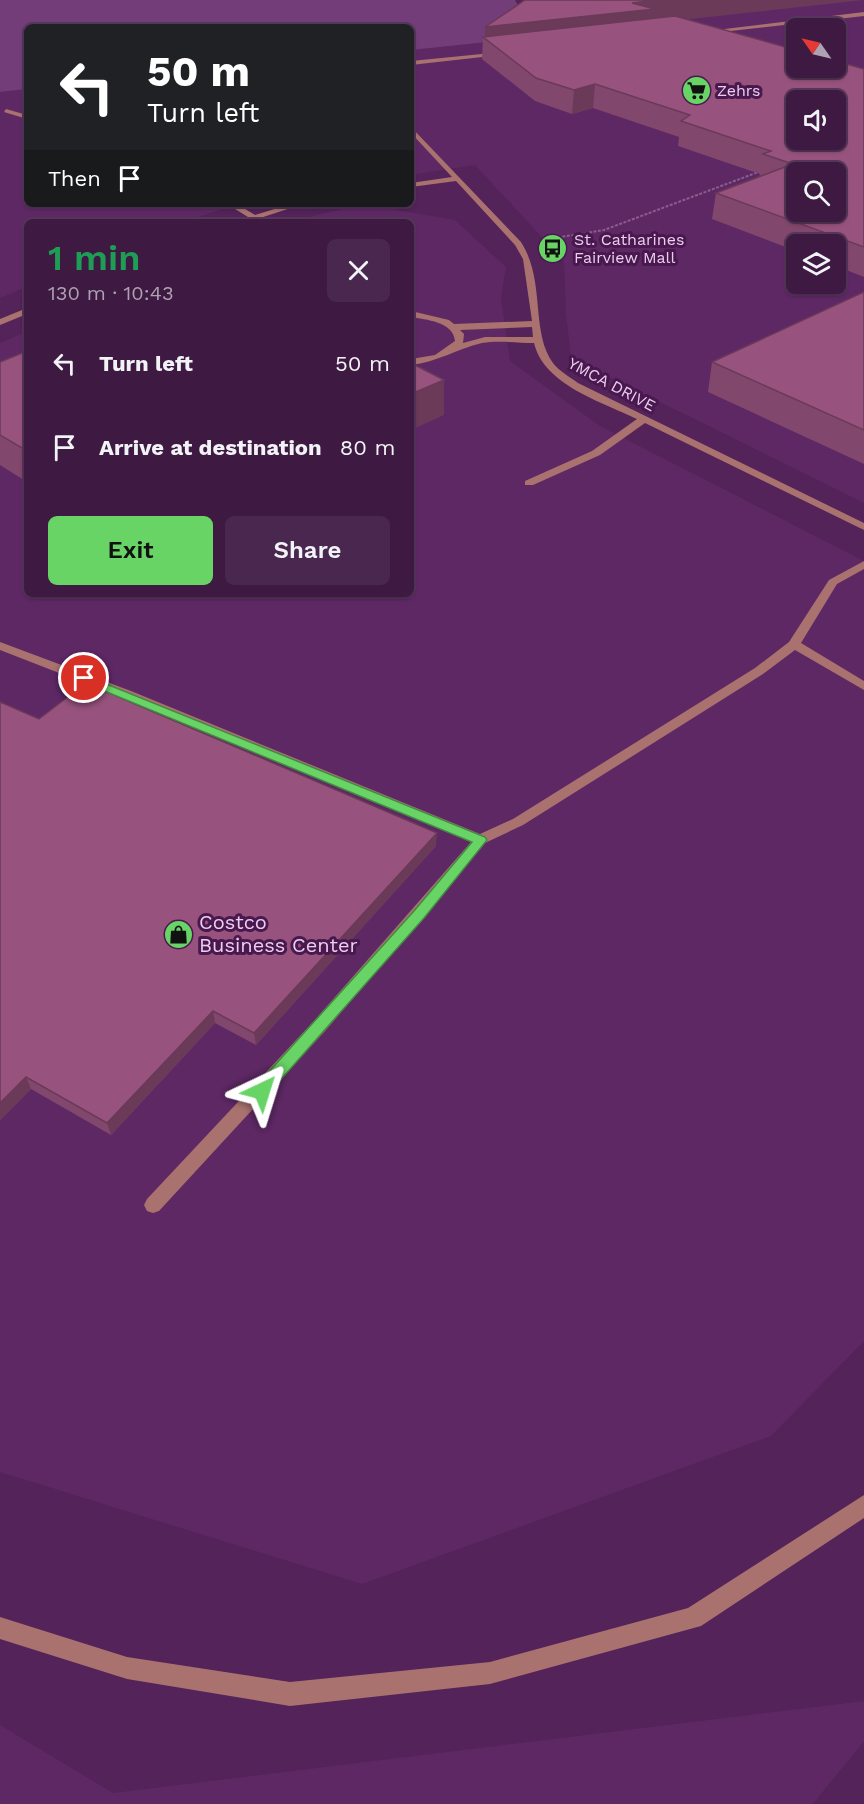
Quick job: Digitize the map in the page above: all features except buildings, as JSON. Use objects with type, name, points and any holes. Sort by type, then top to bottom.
[{"type":"street","points":[[704,39],[694,35],[864,14]]},
{"type":"street","points":[[414,63],[507,53]]},
{"type":"street","points":[[6,111],[24,116]]},
{"type":"street","name":"YMCA DRIVE","points":[[414,132],[518,244],[527,259],[538,340],[550,366],[575,385],[864,527]]},
{"type":"street","points":[[414,185],[456,179]]},
{"type":"street","points":[[236,207],[254,217]]},
{"type":"street","points":[[248,219],[289,207]]},
{"type":"street","points":[[0,322],[24,312]]},
{"type":"street","points":[[414,314],[435,318],[454,327],[537,324]]},
{"type":"street","points":[[454,327],[459,334],[460,341],[454,348]]},
{"type":"street","points":[[414,362],[429,360],[454,348],[484,340],[538,340]]},
{"type":"street","points":[[530,483],[596,453],[644,418]]},
{"type":"street","points":[[153,1205],[262,1091],[419,915],[480,840],[518,822],[759,671],[794,644],[833,582],[864,564]]},
{"type":"street","points":[[794,644],[864,686]]},
{"type":"street","points":[[0,646],[126,694],[480,840]]},
{"type":"street","points":[[0,1628],[127,1668],[290,1694],[490,1673],[693,1618],[864,1506]]},
{"type":"path","points":[[518,244],[604,230],[766,170]]},
{"type":"shaded area","points":[[0,0],[515,0],[534,37],[414,50],[414,24],[24,24],[24,89],[0,92]]},
{"type":"shaded area","points":[[749,0],[864,0],[864,503],[571,358],[564,261],[475,165],[414,175],[414,47]]},
{"type":"shaded area","points":[[24,89],[24,207],[229,207],[192,219],[24,219],[24,288],[0,298],[0,92]]},
{"type":"shaded area","points":[[351,207],[381,207],[455,220],[506,267],[501,298],[510,361],[600,426],[864,561],[864,1341],[771,1436],[362,1584],[0,1472],[0,343],[24,332],[24,597],[414,597],[414,219],[301,219]]},
{"type":"shaded area","points":[[864,1701],[864,1741],[813,1804],[0,1804],[0,1725],[113,1793]]},
{"type":"place","name":"Zehrs","points":[[696,90]]},
{"type":"place","name":"St. Catharines Fairview Mall","points":[[553,248]]},
{"type":"place","name":"Costco Business Center","points":[[178,934]]},
{"type":"route","points":[[84,678],[480,840],[419,915],[262,1091]]}]
